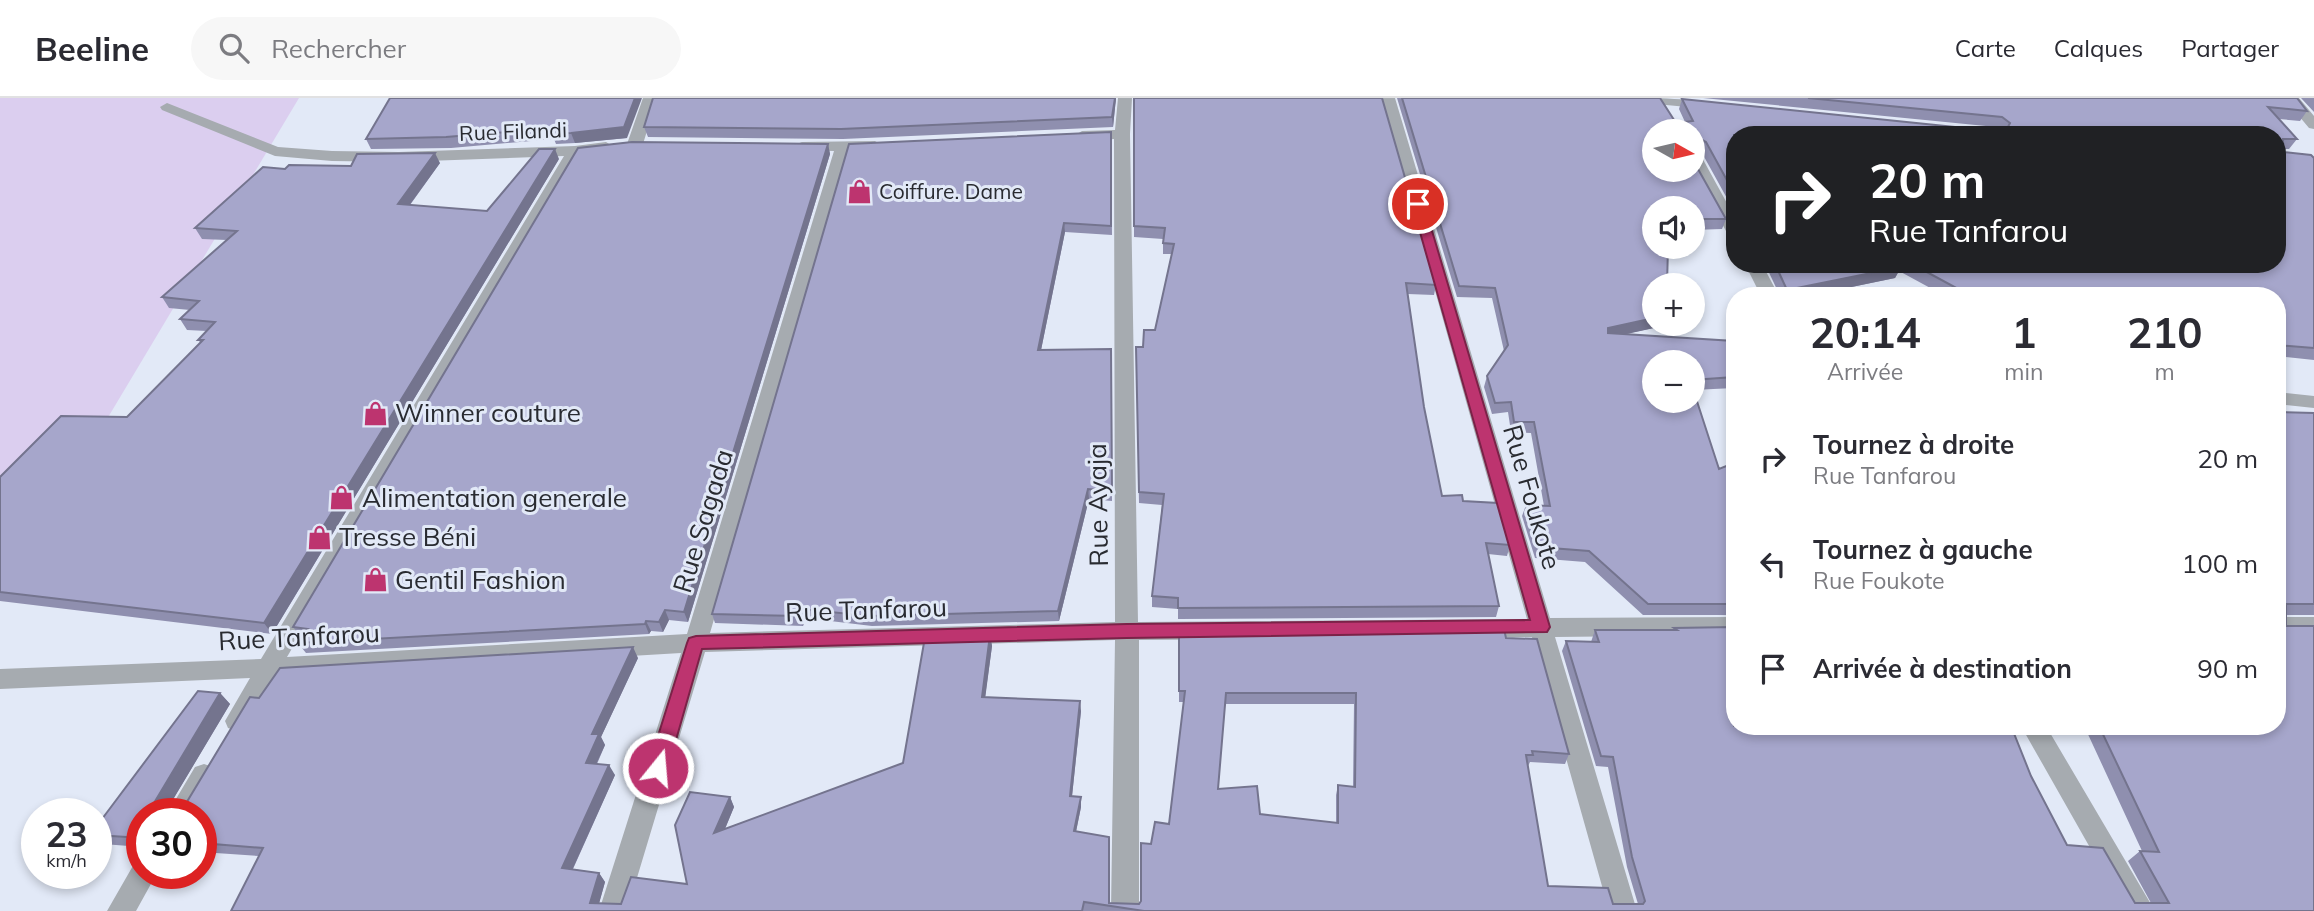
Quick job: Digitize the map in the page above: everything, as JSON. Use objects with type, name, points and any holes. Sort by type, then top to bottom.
[{"type":"street","name":"Rue Filandi","points":[[166,107],[232,135],[286,152],[399,157],[575,151],[642,144],[650,98]]},
{"type":"street","name":"Rue Ayaja","points":[[1125,98],[1122,134],[1127,631],[1125,911]]},
{"type":"street","name":"Rue Foukote","points":[[1388,98],[1623,911]]},
{"type":"street","points":[[1634,98],[1730,107]]},
{"type":"street","points":[[2291,98],[2314,125]]},
{"type":"street","points":[[1662,99],[1673,119]]},
{"type":"street","points":[[1066,137],[1122,134]]},
{"type":"street","points":[[788,146],[885,145]]},
{"type":"street","name":"Rue Sagada","points":[[613,911],[844,147]]},
{"type":"street","points":[[228,735],[575,151]]},
{"type":"street","points":[[1705,178],[1726,216]]},
{"type":"street","points":[[2286,399],[2314,402]]},
{"type":"street","name":"Rue Tanfarou","points":[[0,679],[269,668],[696,643],[1127,631],[1726,626]]},
{"type":"street","points":[[2286,626],[2313,628]]},
{"type":"street","points":[[2038,735],[2141,911]]},
{"type":"street","points":[[190,798],[214,758]]},
{"type":"street","points":[[121,911],[134,889]]},
{"type":"shaded area","points":[[0,98],[299,98],[0,598]]},
{"type":"building","points":[[390,98],[635,98],[624,127],[552,134],[557,128],[446,137],[366,139]]},
{"type":"building","points":[[653,98],[1115,98],[1112,117],[841,129],[644,127]]},
{"type":"building","points":[[1134,98],[1382,98],[1436,285],[1406,283],[1424,407],[1442,496],[1462,495],[1463,501],[1498,503],[1510,545],[1486,543],[1499,606],[1178,608],[1178,598],[1152,596],[1164,494],[1139,492],[1136,347],[1143,347],[1144,330],[1155,330],[1174,244],[1163,243],[1165,228],[1134,226]]},
{"type":"building","points":[[1402,98],[1660,98],[1673,119],[1642,119],[1642,182],[1705,181],[1726,219],[1705,219],[1705,196],[1642,196],[1642,259],[1668,259],[1667,273],[1642,273],[1642,321],[1608,328],[1608,333],[1726,340],[1726,378],[1705,379],[1705,350],[1642,350],[1642,413],[1701,413],[1719,469],[1726,466],[1726,604],[1648,604],[1589,551],[1538,547],[1526,505],[1550,506],[1534,422],[1514,422],[1511,402],[1495,403],[1487,376],[1508,345],[1495,288],[1459,286]]},
{"type":"building","points":[[1808,98],[2297,98],[2307,111],[2268,107],[2285,126],[2008,126],[2010,123],[2002,117]]},
{"type":"building","points":[[1682,99],[1945,126],[1726,126],[1726,178],[1706,142],[1705,119],[1692,119]]},
{"type":"building","points":[[2286,127],[2297,139],[2286,139]]},
{"type":"building","points":[[1111,132],[1111,226],[1064,223],[1038,350],[1111,349],[1112,491],[1088,489],[1058,611],[869,616],[802,609],[800,616],[712,614],[849,144]]},
{"type":"building","points":[[632,142],[828,144],[684,612],[665,610],[659,622],[646,621],[645,624],[298,643],[308,629],[293,627],[578,148]]},
{"type":"building","points":[[539,149],[555,149],[264,623],[0,592],[0,477],[61,416],[127,417],[203,340],[198,340],[215,322],[180,319],[199,301],[162,297],[237,231],[195,228],[263,167],[285,169],[289,165],[351,166],[357,154],[435,153],[398,204],[487,211]]},
{"type":"building","points":[[2286,152],[2311,155],[2314,158],[2314,348],[2286,346],[2286,287],[1954,287],[1929,273],[2286,273]]},
{"type":"building","points":[[1779,273],[1871,273],[1802,287],[1786,287]]},
{"type":"building","points":[[2286,412],[2314,413],[2314,604],[2286,604]]},
{"type":"building","points":[[2286,626],[2314,626],[2314,911],[1144,911],[1084,902],[1082,911],[231,911],[263,848],[217,844],[217,798],[189,798],[250,697],[259,698],[280,668],[633,647],[592,734],[599,734],[586,763],[609,765],[562,868],[599,873],[590,903],[621,904],[631,877],[687,884],[675,825],[690,792],[730,797],[714,833],[903,763],[925,637],[990,635],[982,697],[1080,701],[1070,796],[1081,797],[1074,831],[1109,837],[1109,903],[1139,904],[1141,843],[1151,844],[1155,822],[1169,824],[1185,691],[1179,691],[1179,632],[1504,629],[1506,638],[1537,639],[1569,754],[1532,751],[1533,755],[1526,755],[1548,886],[1608,888],[1613,904],[1643,904],[1645,901],[1632,857],[1613,757],[1601,756],[1566,641],[1599,642],[1595,630],[1726,627],[1726,735],[2015,735],[2031,776],[2067,845],[2103,848],[2135,903],[2169,903],[2140,851],[2159,852],[2103,735],[2286,735]],"holes":[[[1226,693],[1356,693],[1355,787],[1338,785],[1338,823],[1260,814],[1257,786],[1218,789]]]},
{"type":"building","points":[[198,691],[220,693],[157,798],[126,798],[126,837],[112,836],[112,806]]},
{"type":"place","name":"Coiffure. Dame","points":[[859,192]]},
{"type":"place","name":"Winner couture","points":[[375,413]]},
{"type":"place","name":"Alimentation generale","points":[[342,498]]},
{"type":"place","name":"Tresse Béni","points":[[319,537]]},
{"type":"place","name":"Gentil Fashion","points":[[375,580]]},
{"type":"route","points":[[658,768],[696,643],[1127,631],[1541,627],[1418,204]]}]
